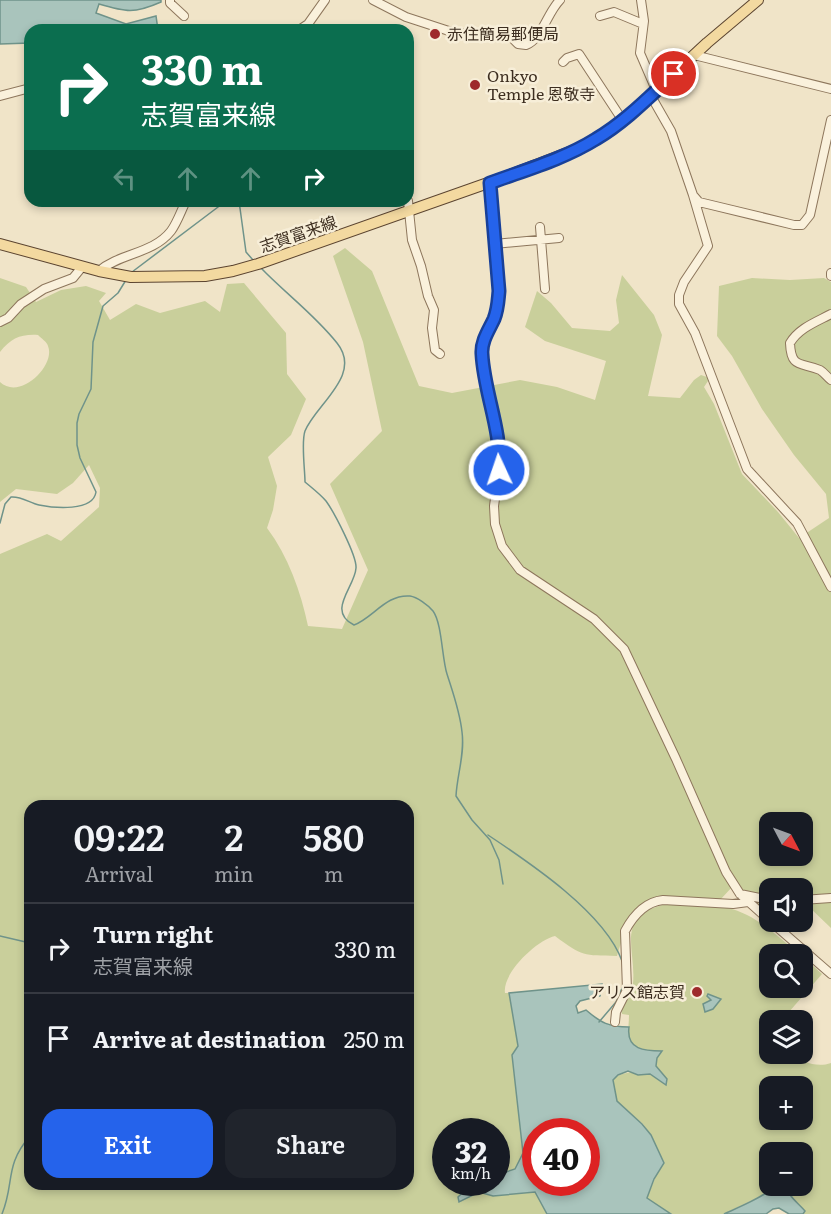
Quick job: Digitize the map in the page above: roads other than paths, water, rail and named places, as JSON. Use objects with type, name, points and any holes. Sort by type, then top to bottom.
[{"type":"main road","name":"志賀富来線","points":[[414,205],[490,183],[597,139],[623,121],[758,0]]},
{"type":"main road","name":"志賀富来線","points":[[0,244],[116,275],[147,278],[205,276],[263,262],[406,207]]},
{"type":"street","points":[[170,0],[170,3],[184,16]]},
{"type":"street","points":[[313,24],[325,0]]},
{"type":"street","points":[[373,0],[406,17],[455,33],[510,36],[518,44],[526,45],[537,38],[552,9],[560,0]]},
{"type":"street","points":[[641,0],[643,24],[640,53],[653,93],[671,131],[708,246],[684,282],[679,295],[679,304],[695,333],[747,469],[797,523],[831,587]]},
{"type":"street","points":[[600,16],[614,12],[643,24]]},
{"type":"street","points":[[563,62],[579,54],[623,121]]},
{"type":"street","points":[[694,55],[831,89]]},
{"type":"street","points":[[0,96],[24,90]]},
{"type":"street","points":[[693,195],[705,205],[798,226],[806,222],[810,215],[823,162],[831,120]]},
{"type":"street","points":[[490,183],[498,307],[484,339],[482,354],[499,452],[495,516],[502,546],[520,570],[594,619],[624,649],[676,759],[718,858],[740,894],[759,912]]},
{"type":"street","points":[[99,271],[111,261],[141,251],[163,238],[171,231],[183,207]]},
{"type":"street","points":[[409,207],[412,240],[434,310],[432,328],[435,350],[440,354]]},
{"type":"street","points":[[540,227],[545,289]]},
{"type":"street","points":[[495,244],[559,238]]},
{"type":"street","points":[[0,322],[8,318],[21,304],[44,289],[74,278],[82,267]]},
{"type":"street","points":[[831,314],[795,334],[790,343],[792,358],[796,363],[823,372],[831,380]]},
{"type":"street","points":[[740,894],[759,898]]},
{"type":"street","points":[[813,899],[831,898]]},
{"type":"street","points":[[615,1022],[616,1012],[627,990],[625,931],[641,909],[663,900],[733,904],[748,902]]},
{"type":"street","points":[[783,932],[831,974]]},
{"type":"water","points":[[0,0],[161,0],[161,2],[137,10],[116,9],[99,4],[96,13],[126,24],[24,24],[24,43],[0,44]]},
{"type":"water","points":[[156,16],[157,24],[126,24]]},
{"type":"water","points":[[602,984],[600,996],[580,1001],[576,1006],[578,1013],[586,1010],[606,1023],[629,1027],[630,1040],[638,1048],[662,1051],[657,1058],[656,1066],[667,1079],[666,1085],[650,1074],[638,1075],[628,1071],[613,1080],[617,1101],[651,1135],[664,1163],[654,1179],[647,1198],[671,1214],[547,1214],[537,1196],[600,1196],[600,1118],[522,1118],[522,1144],[512,1055],[518,1046],[509,993]]},
{"type":"water","points":[[708,994],[721,999],[713,1009],[705,1012],[703,1004],[711,1000]]},
{"type":"water","points":[[522,1155],[522,1193],[510,1194],[510,1171],[515,1169]]},
{"type":"water","points":[[459,1196],[471,1196],[459,1202]]},
{"type":"water","points":[[790,1196],[805,1211],[803,1214],[789,1214],[779,1208],[766,1214],[724,1214],[760,1197]]},
{"type":"waterway","points":[[132,272],[218,207]]},
{"type":"waterway","points":[[240,207],[246,252],[253,260]]},
{"type":"waterway","points":[[261,268],[319,323],[337,343],[344,355],[345,366],[341,378],[305,431],[303,449],[305,482],[330,507],[355,562],[356,568],[344,598],[342,613],[354,625],[387,602],[401,596],[416,598],[433,611],[438,624],[445,667],[462,732],[456,796],[472,820],[490,840],[499,860],[503,884]]},
{"type":"waterway","points":[[0,523],[5,504],[11,497],[54,507],[81,506],[93,498],[96,492],[80,458],[77,445],[77,423],[91,389],[93,342],[103,306],[118,293],[126,280]]},
{"type":"waterway","points":[[488,835],[564,890],[583,907],[600,925],[622,961]]},
{"type":"waterway","points":[[0,936],[24,942]]},
{"type":"waterway","points":[[599,1022],[616,1002],[623,986]]},
{"type":"waterway","points":[[2,1214],[13,1165],[24,1144]]},
{"type":"place","name":"赤住簡易郵便局","points":[[435,34]]},
{"type":"place","name":"Onkyo Temple 恩敬寺","points":[[475,85]]},
{"type":"place","name":"アリス館志賀","points":[[697,992]]}]
